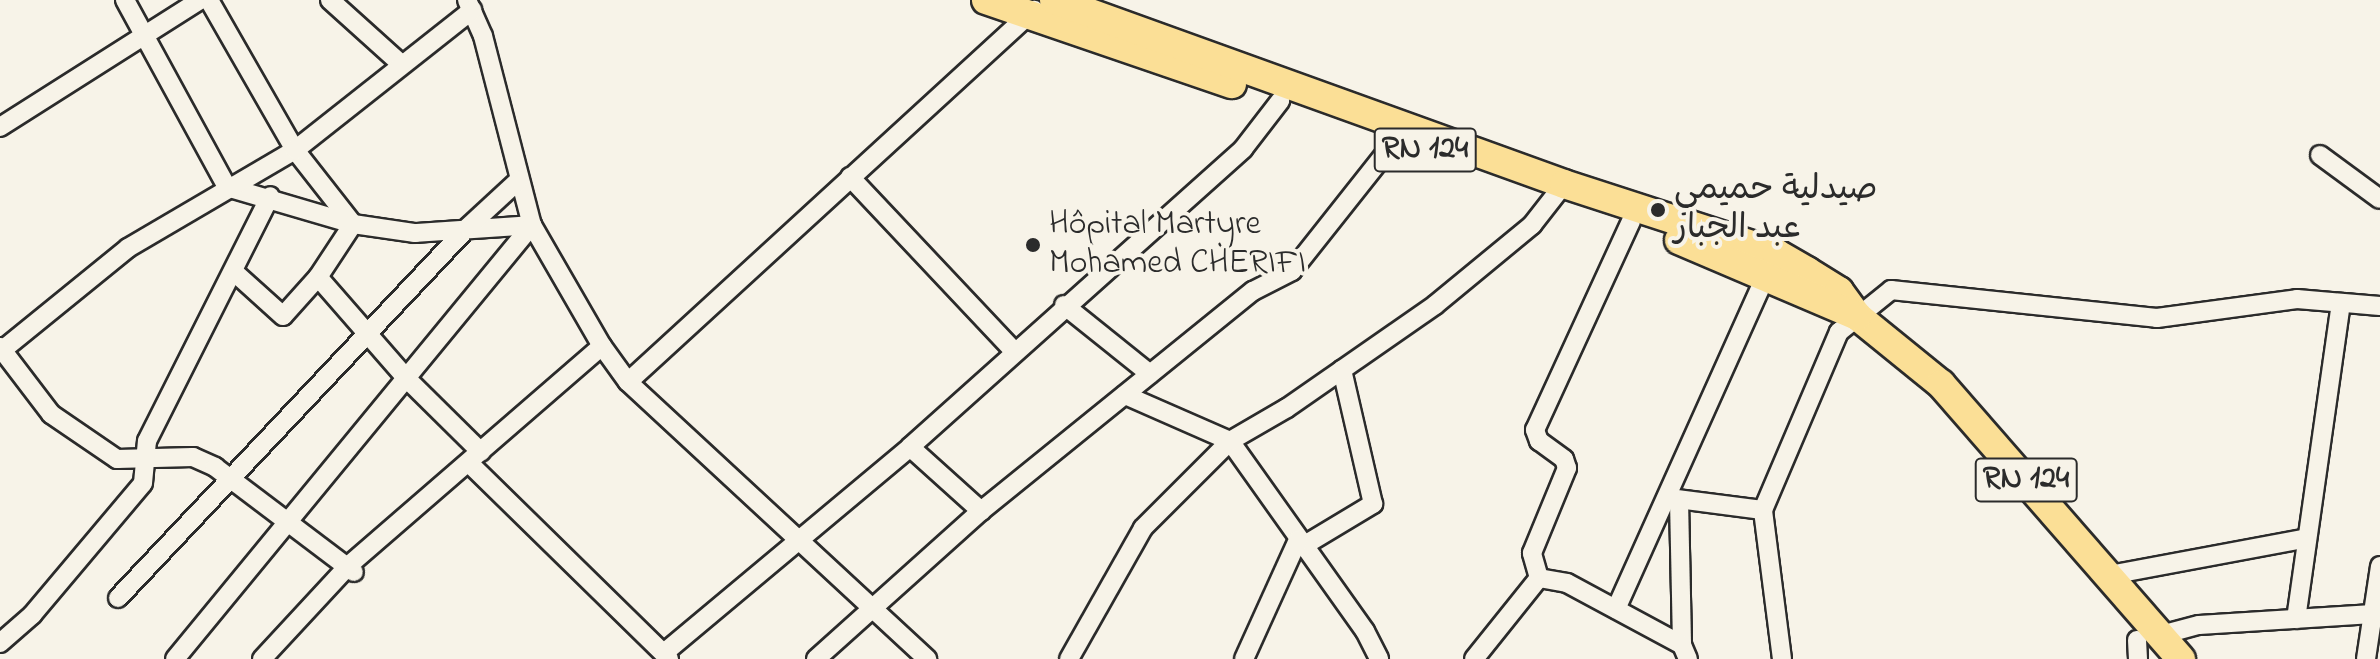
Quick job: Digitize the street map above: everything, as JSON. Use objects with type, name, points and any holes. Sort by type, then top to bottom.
[{"type":"main road","name":"RN 124","points":[[986,0],[1037,8],[1280,101],[1396,140],[1561,189],[1631,221],[1771,264]]},
{"type":"main road","name":"RN 124","points":[[1054,0],[1771,264],[1831,309],[1857,316],[1941,384],[2110,575],[2149,638],[2181,659]]},
{"type":"street","points":[[125,0],[227,187]]},
{"type":"street","points":[[0,127],[200,0]]},
{"type":"street","points":[[209,0],[295,150],[353,224]]},
{"type":"street","points":[[330,0],[401,64]]},
{"type":"street","points":[[352,570],[193,457],[117,459],[51,414],[1,350],[128,248],[227,187],[295,150],[469,5],[483,36],[532,225],[602,346],[628,382],[797,543],[927,659]]},
{"type":"street","points":[[628,382],[1037,8]]},
{"type":"street","points":[[318,277],[475,458],[667,656],[910,447],[1013,350],[1243,149],[1280,101]]},
{"type":"street","points":[[816,659],[981,511],[1253,291],[1292,271],[1396,140]]},
{"type":"street","points":[[2320,155],[2380,199]]},
{"type":"street","points":[[850,177],[1013,350]]},
{"type":"street","points":[[118,598],[468,227],[519,180]]},
{"type":"street","points":[[227,187],[270,196],[353,224],[415,233],[532,225]]},
{"type":"street","points":[[1069,659],[1143,528],[1230,441],[1342,370],[1471,275],[1532,225],[1561,189]]},
{"type":"street","points":[[0,643],[32,615],[143,483],[149,458],[147,441],[270,196]]},
{"type":"street","points":[[1539,578],[1532,553],[1567,468],[1564,459],[1539,441],[1535,430],[1631,221]]},
{"type":"street","points":[[233,271],[279,316],[318,277],[353,224]]},
{"type":"street","points":[[175,659],[532,225]]},
{"type":"street","points":[[1616,609],[1671,499],[1771,264]]},
{"type":"street","points":[[1782,659],[1763,510],[1839,332],[1891,290],[2157,318],[2297,299],[2380,306]]},
{"type":"street","points":[[2296,619],[2341,304]]},
{"type":"street","points":[[1064,305],[1150,374]]},
{"type":"street","points":[[262,659],[352,570],[602,346]]},
{"type":"street","points":[[1244,659],[1301,543],[1373,504],[1342,370]]},
{"type":"street","points":[[1125,395],[1230,441],[1365,631],[1379,659]]},
{"type":"street","points":[[910,447],[981,511]]},
{"type":"street","points":[[1671,499],[1763,510]]},
{"type":"street","points":[[1671,499],[1685,652]]},
{"type":"street","points":[[2110,575],[2307,538]]},
{"type":"street","points":[[2366,659],[2380,566]]},
{"type":"street","points":[[1539,578],[1567,583],[1685,652]]},
{"type":"street","points":[[1474,659],[1539,578]]},
{"type":"street","points":[[2138,659],[2149,638],[2199,625],[2373,614]]},
{"type":"place","name":"صيدلية حميمي عبد الجبار","points":[[1658,210]]},
{"type":"place","name":"Hôpital Martyre Mohamed CHERIFI","points":[[1033,245]]}]
